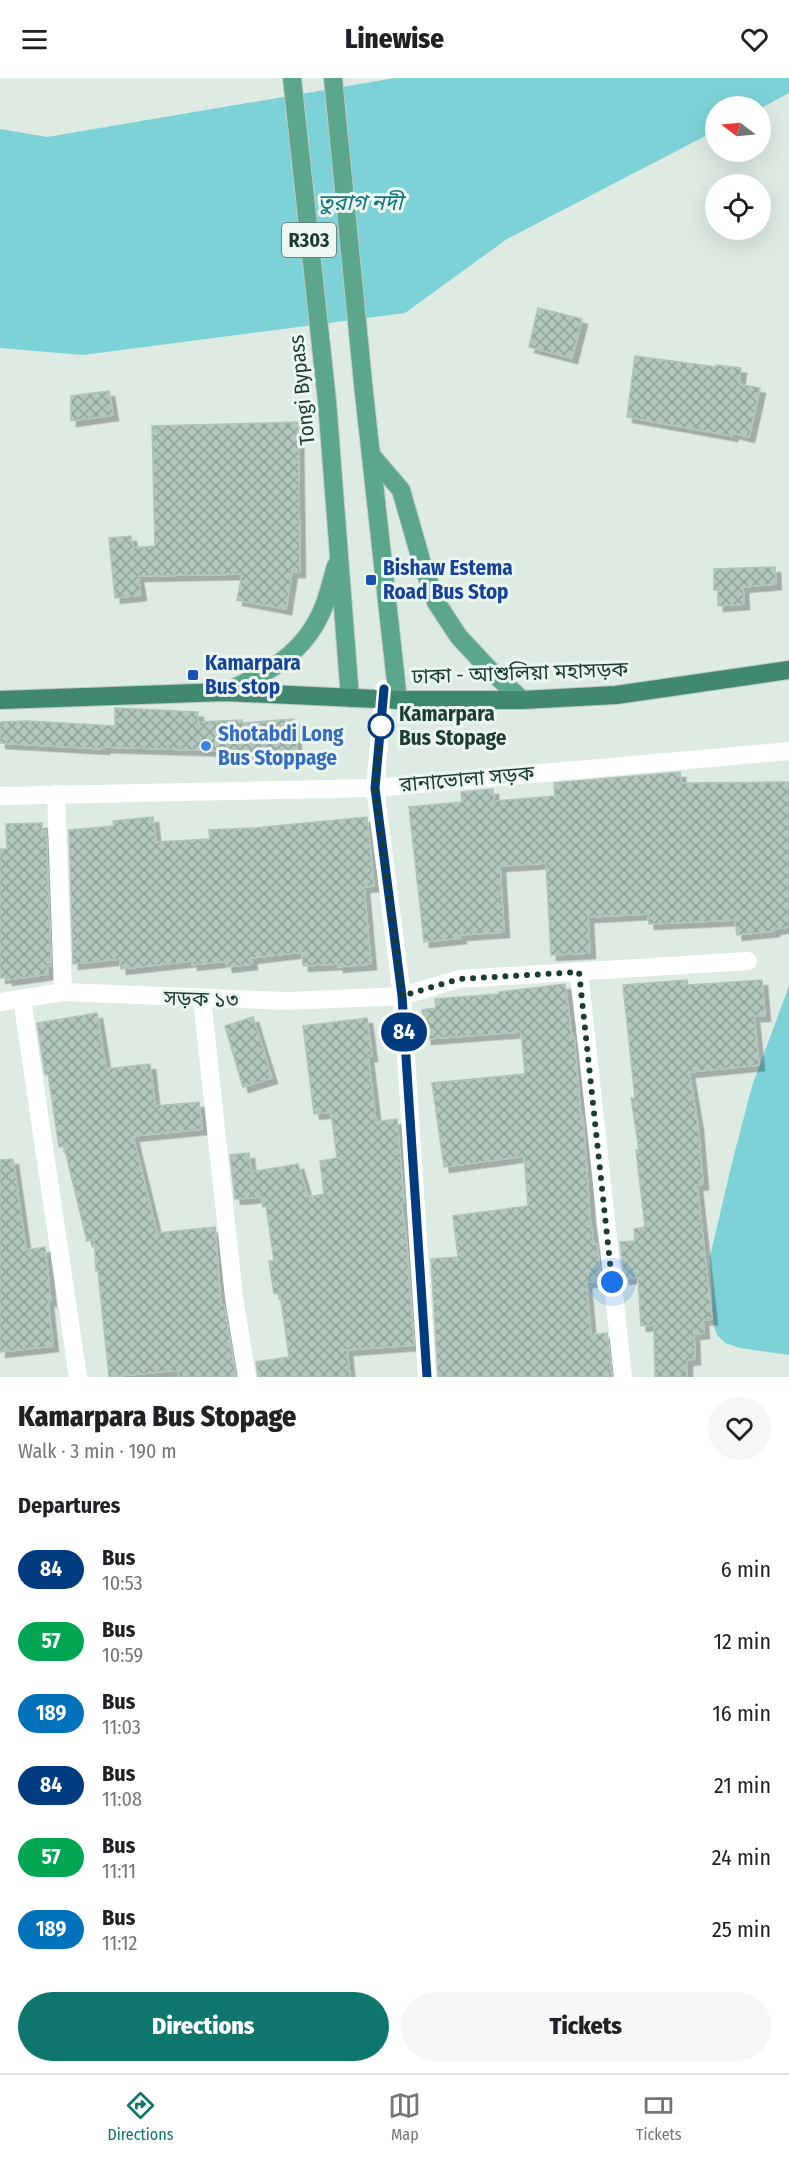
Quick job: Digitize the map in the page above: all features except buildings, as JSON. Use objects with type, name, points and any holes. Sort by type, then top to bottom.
[{"type":"highway","name":"ঢাকা - আশুলিয়া মহাসড়ক","points":[[0,700],[225,692],[350,698],[391,695],[522,700],[616,695],[789,670]]},
{"type":"main road","name":"Tongi Bypass","points":[[292,78],[327,401],[350,698]]},
{"type":"main road","name":"R303","points":[[333,78],[372,456],[391,695]]},
{"type":"main road","points":[[372,456],[401,490],[436,602],[459,637],[522,700]]},
{"type":"main road","points":[[225,692],[255,679],[286,660],[308,636],[324,607],[339,554]]},
{"type":"street","points":[[391,695],[375,788],[402,996],[427,1377]]},
{"type":"street","name":"রানাভোলা সড়ক","points":[[0,796],[375,788],[789,751]]},
{"type":"street","points":[[56,794],[63,992]]},
{"type":"street","name":"সড়ক ১৩","points":[[0,1002],[63,992],[286,1001],[402,996],[459,979],[748,961]]},
{"type":"street","points":[[579,972],[623,1377]]},
{"type":"street","points":[[22,999],[78,1377]]},
{"type":"street","points":[[202,999],[234,1297],[247,1377]]},
{"type":"water","name":"তুরাগ নদী","points":[[395,78],[789,78],[789,93],[771,103],[771,96],[705,96],[705,136],[507,239],[405,313],[83,355],[0,348],[0,129],[47,137]]},
{"type":"water","points":[[789,986],[789,1355],[740,1348],[725,1343],[717,1335],[713,1323],[710,1256],[752,1086]]},
{"type":"bus line","name":"84","points":[[384,689],[375,788],[402,996],[427,1377]]},
{"type":"place","name":"Bishaw Estema Road Bus Stop","points":[[371,580]]},
{"type":"place","name":"Kamarpara Bus stop","points":[[193,675]]},
{"type":"place","name":"Kamarpara Bus Stopage","points":[[381,726]]},
{"type":"place","name":"Shotabdi Long Bus Stoppage","points":[[206,746]]},
{"type":"route","points":[[381,726],[375,788],[402,996],[459,979],[579,972],[612,1282]]}]
